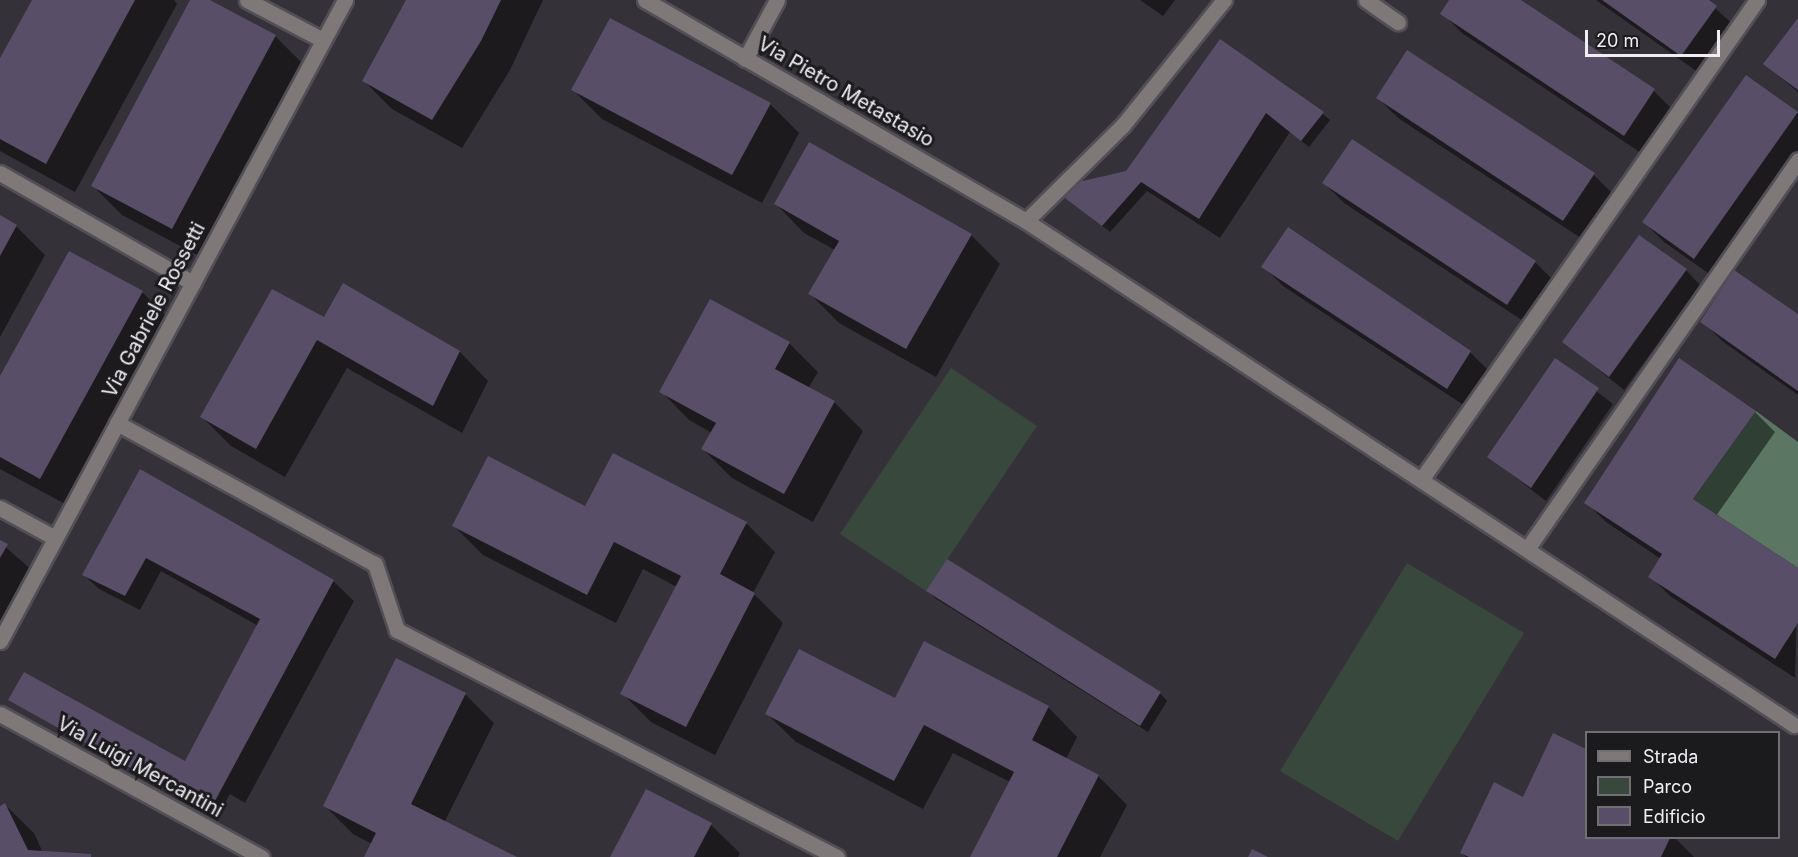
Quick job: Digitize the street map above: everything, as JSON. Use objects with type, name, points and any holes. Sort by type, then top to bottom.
[{"type":"street","points":[[248,0],[324,40]]},
{"type":"street","name":"Via Gabriele Rossetti","points":[[0,641],[345,0]]},
{"type":"street","name":"Via Pietro Metastasio","points":[[645,0],[1026,220],[1794,725]]},
{"type":"street","points":[[745,59],[777,0]]},
{"type":"street","points":[[1026,220],[1123,125],[1224,0]]},
{"type":"street","points":[[1366,0],[1398,22]]},
{"type":"street","points":[[1421,480],[1757,0]]},
{"type":"street","points":[[1527,549],[1798,160]]},
{"type":"street","points":[[0,173],[193,283]]},
{"type":"street","points":[[117,423],[375,564],[397,630],[837,857]]},
{"type":"street","points":[[0,508],[56,538]]},
{"type":"street","name":"Via Luigi Mercantini","points":[[0,714],[261,857]]},
{"type":"green space","points":[[951,368],[1037,426],[926,591],[840,534]]},
{"type":"green space","points":[[1756,411],[1798,442],[1798,568],[1693,499]]},
{"type":"green space","points":[[1407,563],[1524,633],[1398,841],[1280,771]]},
{"type":"building","points":[[32,0],[135,0],[46,164],[0,139],[0,58]]},
{"type":"building","points":[[190,0],[210,0],[276,35],[172,229],[91,186]]},
{"type":"building","points":[[406,0],[501,0],[481,41],[432,120],[362,81]]},
{"type":"building","points":[[1449,0],[1521,0],[1655,89],[1624,136],[1440,14]]},
{"type":"building","points":[[1602,0],[1709,0],[1717,6],[1681,56]]},
{"type":"building","points":[[610,18],[771,103],[732,175],[571,90]]},
{"type":"building","points":[[1798,18],[1798,90],[1763,64]]},
{"type":"building","points":[[1220,39],[1324,112],[1301,141],[1266,113],[1199,219],[1141,182],[1102,226],[1065,198],[1074,183],[1126,171]]},
{"type":"building","points":[[1407,50],[1595,173],[1563,221],[1376,98]]},
{"type":"building","points":[[1746,75],[1798,112],[1694,259],[1642,222]]},
{"type":"building","points":[[1352,139],[1536,261],[1507,305],[1322,183]]},
{"type":"building","points":[[809,142],[972,234],[906,349],[808,294],[839,241],[774,204]]},
{"type":"building","points":[[0,215],[17,225],[0,256]]},
{"type":"building","points":[[1288,227],[1471,351],[1447,389],[1261,267]]},
{"type":"building","points":[[1639,235],[1687,269],[1609,377],[1562,342]]},
{"type":"building","points":[[69,251],[143,291],[40,479],[0,457],[0,376]]},
{"type":"building","points":[[1734,270],[1798,314],[1798,391],[1700,322]]},
{"type":"building","points":[[343,283],[460,351],[433,406],[317,340],[256,449],[200,417],[272,289],[324,317]]},
{"type":"building","points":[[710,299],[790,342],[775,369],[835,401],[784,494],[701,449],[716,423],[659,392]]},
{"type":"building","points":[[1555,358],[1599,388],[1531,488],[1487,457]]},
{"type":"building","points":[[1679,358],[1756,411],[1693,499],[1798,568],[1798,623],[1775,659],[1648,577],[1662,554],[1584,503]]},
{"type":"building","points":[[613,453],[747,522],[720,574],[755,593],[686,727],[620,694],[681,576],[614,542],[587,595],[452,526],[488,456],[585,506]]},
{"type":"building","points":[[140,469],[334,580],[209,812],[8,700],[24,672],[185,761],[260,619],[146,558],[125,596],[82,575]]},
{"type":"building","points":[[0,540],[8,544],[0,558]]},
{"type":"building","points":[[947,559],[1161,692],[1140,726],[926,591]]},
{"type":"building","points":[[924,641],[1049,706],[1032,740],[1099,775],[1057,857],[970,857],[1014,772],[924,725],[894,781],[765,714],[799,649],[895,698]]},
{"type":"building","points":[[396,658],[466,693],[411,804],[517,857],[364,857],[376,833],[323,806]]},
{"type":"building","points":[[1553,733],[1585,749],[1585,839],[1670,839],[1661,857],[1469,857],[1460,853],[1494,782],[1523,797]]},
{"type":"building","points":[[646,789],[712,823],[694,857],[610,857]]},
{"type":"building","points":[[5,803],[28,850],[91,854],[91,857],[0,857],[0,806]]},
{"type":"building","points":[[1252,849],[1268,857],[1248,857]]}]
